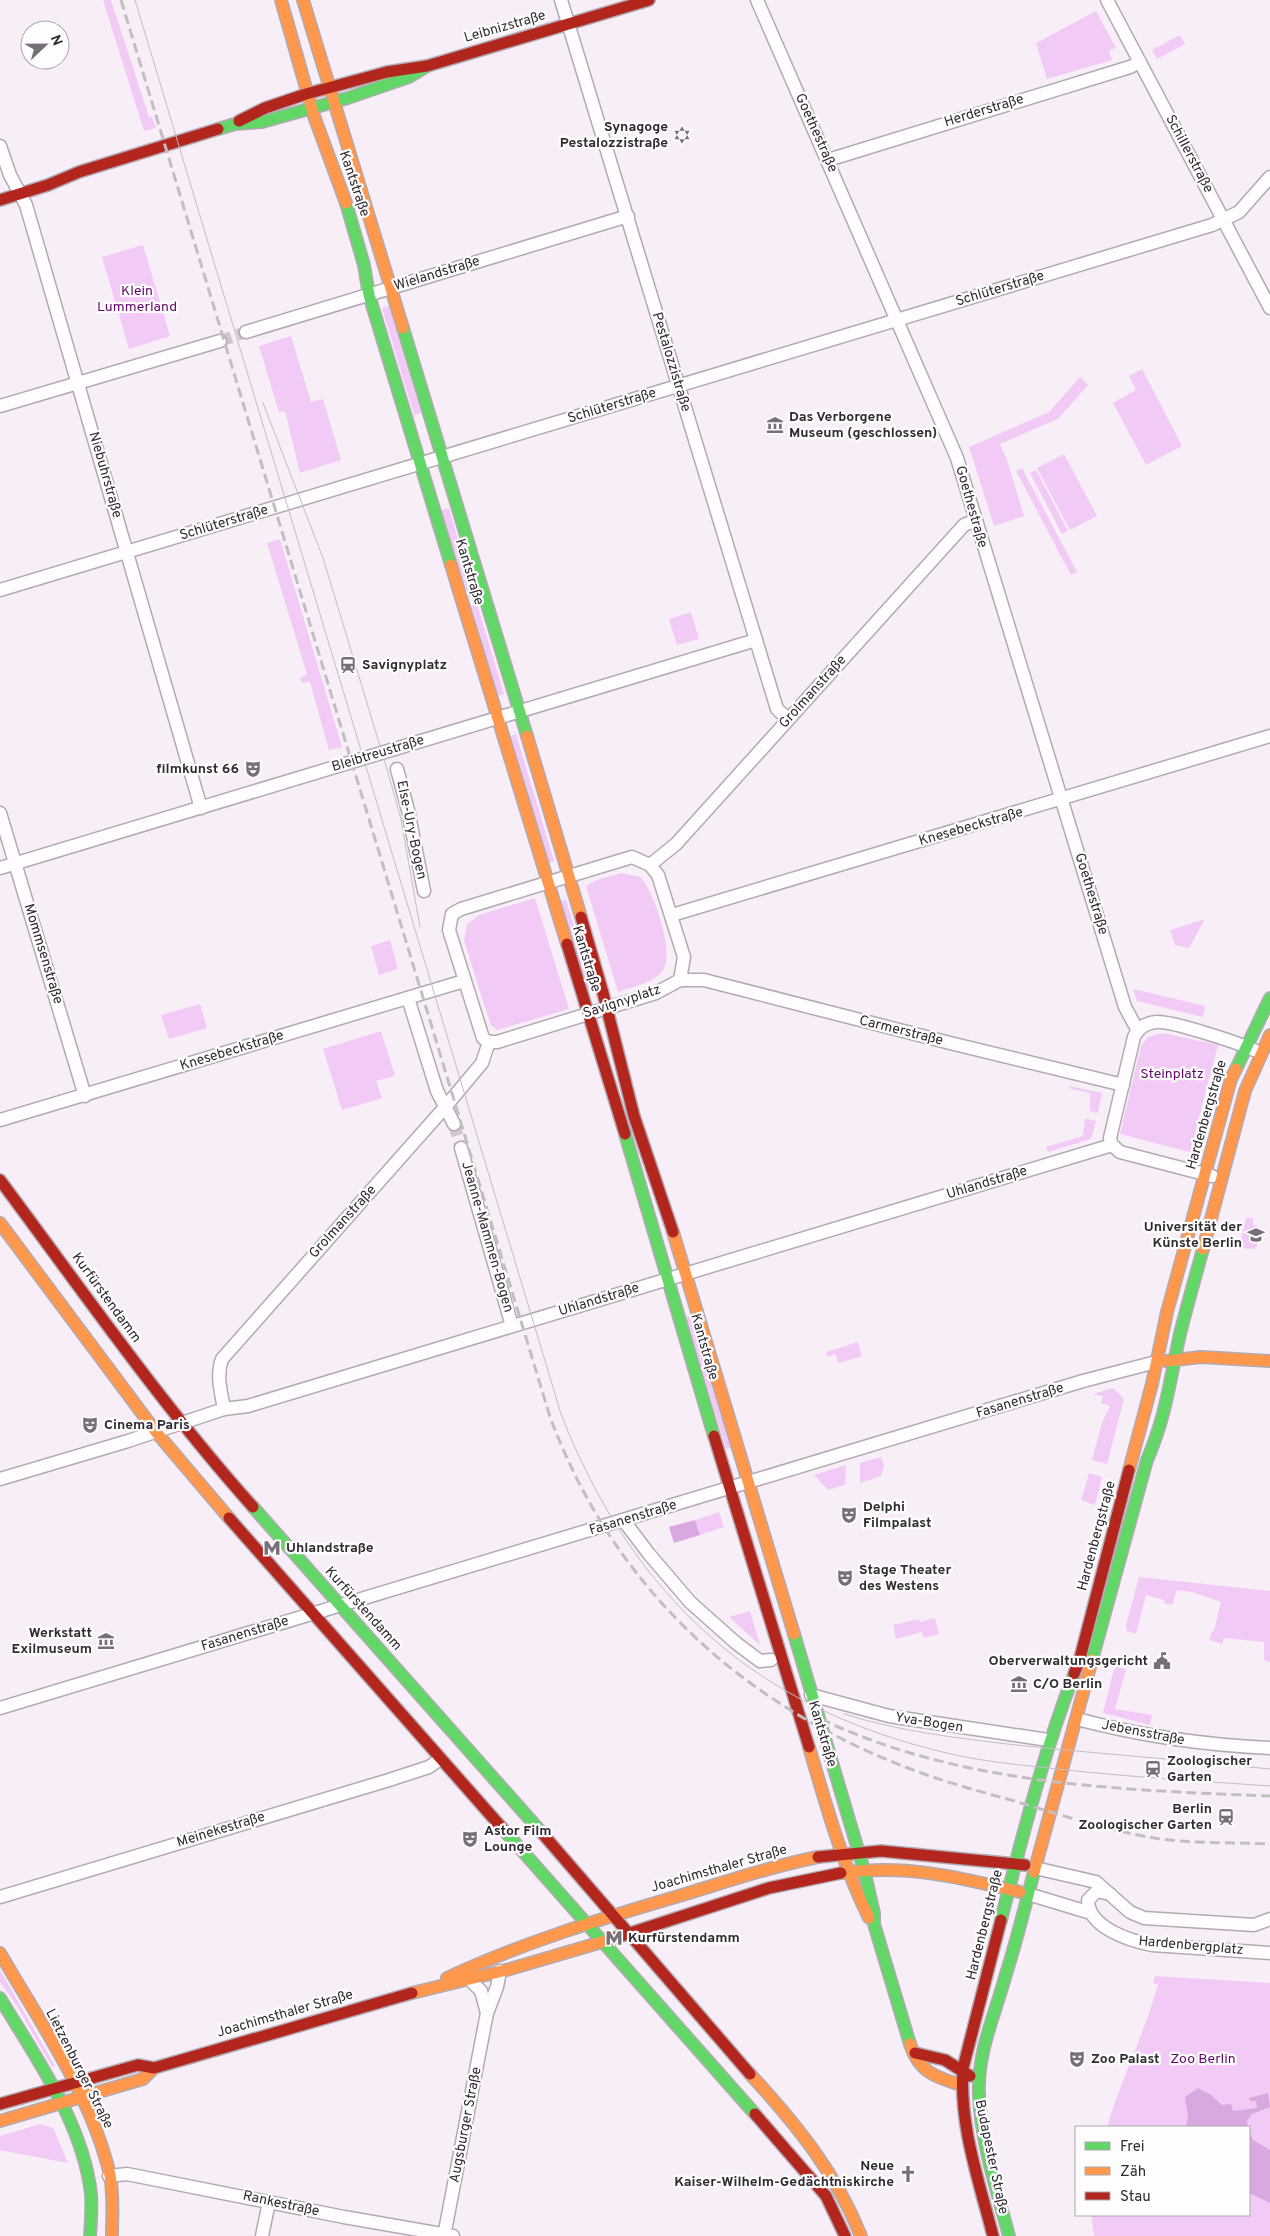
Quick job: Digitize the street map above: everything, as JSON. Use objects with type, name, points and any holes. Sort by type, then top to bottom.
[{"type":"main road","name":"Kantstraße","points":[[281,0],[312,108],[331,164],[340,182],[364,265],[369,295],[841,1853],[847,1872],[866,1915],[874,1924]]},
{"type":"main road","name":"Kantstraße","points":[[303,0],[520,712],[607,1008],[634,1116],[686,1274],[864,1870],[874,1913],[874,1924],[902,2020],[916,2059],[921,2066],[944,2080],[961,2085]]},
{"type":"main road","name":"Leibnizstraße","points":[[235,124],[259,110],[308,94],[406,67],[427,66],[649,0]]},
{"type":"main road","name":"Leibnizstraße","points":[[0,200],[18,190],[235,124],[262,122],[334,102],[409,77],[427,66]]},
{"type":"main road","name":"Leibnizstraße","points":[[0,191],[18,190]]},
{"type":"main road","name":"Hardenbergstraße","points":[[961,2085],[963,2068],[1048,1740],[1080,1658],[1137,1442],[1169,1300],[1180,1270],[1231,1079],[1270,998]]},
{"type":"main road","name":"Hardenbergstraße","points":[[979,2089],[980,2067],[989,2024],[1006,1976],[1147,1460],[1160,1430],[1180,1335],[1245,1091],[1260,1053],[1270,1035]]},
{"type":"main road","name":"Kurfürstendamm","points":[[0,1180],[181,1422],[339,1605],[615,1915],[651,1961],[814,2146],[840,2186],[861,2236]]},
{"type":"main road","points":[[0,1223],[156,1432],[311,1614],[815,2182],[834,2209],[846,2236]]},
{"type":"main road","name":"Fasanenstraße","points":[[1156,1362],[1201,1357],[1270,1361]]},
{"type":"main road","name":"Joachimsthaler Straße","points":[[424,1989],[481,1961],[588,1924],[811,1858],[858,1851],[1016,1863],[1035,1868]]},
{"type":"main road","name":"Joachimsthaler Straße","points":[[0,2104],[138,2065],[154,2068],[424,1989],[500,1971],[630,1933],[762,1890],[814,1877],[864,1870],[897,1869],[940,1873],[1028,1894]]},
{"type":"main road","name":"Lietzenburger Straße","points":[[0,1953],[73,2084],[98,2140],[109,2176],[114,2206],[112,2236]]},
{"type":"main road","points":[[0,1998],[52,2089],[85,2165],[92,2204],[90,2236]]},
{"type":"main road","points":[[915,2053],[924,2054],[963,2068],[979,2089]]},
{"type":"main road","name":"Joachimsthaler Straße","points":[[0,2121],[143,2079],[154,2068]]},
{"type":"main road","name":"Budapester Straße","points":[[961,2085],[964,2110],[993,2236]]},
{"type":"main road","name":"Budapester Straße","points":[[979,2089],[984,2129],[1009,2236]]},
{"type":"street","name":"Pestalozzistraße","points":[[561,0],[570,24],[777,709],[788,719]]},
{"type":"street","name":"Goethestraße","points":[[757,0],[957,458],[1125,1006],[1138,1031]]},
{"type":"street","name":"Schillerstraße","points":[[1107,0],[1270,308]]},
{"type":"street","name":"Herderstraße","points":[[828,160],[1130,67],[1140,62]]},
{"type":"street","name":"Niebuhrstraße","points":[[0,146],[26,205],[201,808]]},
{"type":"street","name":"Schlüterstraße","points":[[0,590],[898,321],[1224,220],[1238,212],[1270,177]]},
{"type":"street","name":"Wielandstraße","points":[[246,332],[628,216]]},
{"type":"street","points":[[0,406],[220,340]]},
{"type":"street","name":"Grolmanstraße","points":[[650,865],[676,844],[964,525],[976,520]]},
{"type":"street","name":"Bleibtreustraße","points":[[0,868],[756,640]]},
{"type":"street","name":"Knesebeckstraße","points":[[672,915],[1270,736]]},
{"type":"street","name":"Else-Ury-Bogen","points":[[392,750],[425,895]]},
{"type":"street","name":"Mommsenstraße","points":[[0,813],[85,1096]]},
{"type":"street","points":[[490,1042],[482,1035],[449,930],[452,914],[461,909],[632,857],[650,865],[658,875],[684,957],[680,980]]},
{"type":"street","name":"Knesebeckstraße","points":[[0,1120],[85,1096],[464,980]]},
{"type":"street","name":"Savignyplatz","points":[[490,1042],[497,1042],[656,993],[680,980]]},
{"type":"street","name":"Carmerstraße","points":[[680,980],[704,980],[1123,1085]]},
{"type":"street","points":[[408,998],[437,1091],[454,1124]]},
{"type":"street","points":[[1222,1178],[1120,1152],[1112,1146],[1110,1138],[1134,1037],[1145,1026],[1157,1022],[1228,1039],[1260,1053]]},
{"type":"street","name":"Grolmanstraße","points":[[224,1409],[218,1380],[218,1369],[222,1359],[446,1106],[482,1063],[490,1042]]},
{"type":"street","name":"Uhlandstraße","points":[[0,1479],[156,1432],[224,1409],[248,1406],[1112,1146]]},
{"type":"street","name":"Jeanne-Mammen-Bogen","points":[[461,1148],[512,1326]]},
{"type":"street","name":"Fasanenstraße","points":[[0,1708],[1083,1381],[1156,1362]]},
{"type":"street","points":[[624,1520],[649,1554],[690,1602],[736,1643],[760,1661],[771,1660]]},
{"type":"street","name":"Yva-Bogen","points":[[811,1695],[889,1716],[1048,1740]]},
{"type":"street","name":"Jebensstraße","points":[[1077,1719],[1132,1733],[1192,1742],[1270,1748]]},
{"type":"street","name":"Meinekestraße","points":[[0,1898],[429,1767],[440,1759]]},
{"type":"street","name":"Hardenbergplatz","points":[[1035,1868],[1096,1882],[1130,1912],[1144,1918],[1254,1925],[1270,1919]]},
{"type":"street","points":[[1091,1913],[1088,1900],[1092,1895],[1104,1891],[1110,1894]]},
{"type":"street","name":"Hardenbergplatz","points":[[1028,1894],[1091,1913],[1109,1930],[1134,1942],[1152,1946],[1270,1953]]},
{"type":"street","name":"Augsburger Straße","points":[[447,2236],[487,2013],[497,1987],[500,1971]]},
{"type":"street","name":"Augsburger Straße","points":[[469,1979],[482,1991],[487,2013]]},
{"type":"street","name":"Rankestraße","points":[[109,2176],[127,2174],[447,2236]]},
{"type":"street","points":[[262,2236],[269,2202]]},
{"type":"green space","points":[[103,0],[111,0],[149,117],[152,117],[156,128],[144,131]]},
{"type":"green space","points":[[1096,11],[1116,48],[1109,50],[1112,60],[1047,79],[1036,43]]},
{"type":"green space","points":[[1180,35],[1185,44],[1157,59],[1152,50]]},
{"type":"green space","name":"Klein Lummerland","points":[[143,245],[170,336],[129,349],[102,257]]},
{"type":"green space","points":[[389,306],[421,413],[414,415],[382,308]]},
{"type":"green space","points":[[291,336],[311,402],[323,399],[341,460],[300,473],[285,411],[279,412],[259,346]]},
{"type":"green space","points":[[1142,369],[1182,446],[1146,465],[1113,403],[1136,390],[1129,376]]},
{"type":"green space","points":[[1080,377],[1088,385],[1058,419],[1000,444],[1006,457],[1024,516],[994,526],[969,447],[1049,412]]},
{"type":"green space","points":[[1064,454],[1097,516],[1070,530],[1037,468]]},
{"type":"green space","points":[[1022,468],[1077,572],[1071,575],[1016,471]]},
{"type":"green space","points":[[1036,470],[1068,531],[1062,534],[1030,473]]},
{"type":"green space","points":[[449,508],[474,596],[469,598],[441,510]]},
{"type":"green space","points":[[280,539],[342,747],[329,750],[310,682],[303,683],[299,679],[307,674],[267,543]]},
{"type":"green space","points":[[477,604],[504,694],[498,696],[471,606]]},
{"type":"green space","points":[[691,612],[699,639],[677,645],[669,619]]},
{"type":"green space","points":[[516,734],[554,861],[549,863],[511,736]]},
{"type":"green space","points":[[622,873],[640,877],[646,884],[657,908],[665,937],[666,962],[659,975],[648,982],[618,992],[586,886],[599,879]]},
{"type":"green space","points":[[535,898],[569,1009],[497,1030],[491,1025],[464,940],[467,925],[479,915]]},
{"type":"green space","points":[[566,900],[594,990],[588,992],[560,901]]},
{"type":"green space","points":[[1204,921],[1189,948],[1175,945],[1170,930]]},
{"type":"green space","points":[[390,940],[398,969],[379,975],[371,946]]},
{"type":"green space","points":[[1133,989],[1205,1006],[1203,1017],[1137,1001]]},
{"type":"green space","points":[[200,1004],[207,1028],[169,1039],[161,1015]]},
{"type":"green space","points":[[381,1031],[395,1076],[376,1081],[382,1098],[342,1110],[323,1049]]},
{"type":"green space","name":"Steinplatz","points":[[1163,1033],[1218,1045],[1190,1152],[1120,1134],[1141,1046],[1148,1037]]},
{"type":"green space","points":[[1069,1086],[1102,1093],[1098,1113],[1090,1111],[1090,1093],[1068,1088]]},
{"type":"green space","points":[[1085,1118],[1096,1121],[1091,1139],[1048,1152],[1046,1147],[1083,1136]]},
{"type":"green space","points":[[1246,1218],[1253,1218],[1253,1225],[1258,1226],[1257,1246],[1254,1249],[1239,1248]]},
{"type":"green space","points":[[691,1316],[731,1448],[726,1449],[686,1317]]},
{"type":"green space","points":[[858,1342],[862,1356],[839,1363],[835,1354],[828,1357],[826,1352]]},
{"type":"green space","points":[[1113,1388],[1124,1399],[1107,1464],[1092,1460],[1102,1423],[1110,1406],[1101,1403],[1103,1396],[1093,1394]]},
{"type":"green space","points":[[881,1457],[884,1466],[881,1476],[860,1483],[860,1463]]},
{"type":"green space","points":[[846,1465],[845,1485],[828,1490],[814,1475]]},
{"type":"green space","points":[[1089,1473],[1102,1477],[1095,1505],[1081,1500]]},
{"type":"green space","points":[[719,1512],[724,1527],[700,1535],[695,1520]]},
{"type":"green space","points":[[1139,1577],[1270,1591],[1270,1662],[1264,1660],[1264,1642],[1224,1638],[1222,1644],[1209,1640],[1212,1631],[1214,1631],[1221,1602],[1192,1592],[1177,1590],[1172,1605],[1164,1603],[1164,1600],[1146,1595],[1136,1634],[1127,1631],[1126,1625]]},
{"type":"green space","points":[[750,1611],[760,1645],[729,1617]]},
{"type":"green space","points":[[935,1618],[939,1634],[924,1638],[922,1632],[896,1639],[893,1625],[919,1619],[920,1622]]},
{"type":"green space","points":[[1118,1666],[1126,1670],[1115,1709],[1152,1715],[1150,1725],[1103,1713],[1114,1669]]},
{"type":"green space","points":[[0,1970],[55,2066],[52,2067],[17,2006],[0,1982]]},
{"type":"green space","name":"Zoo Berlin","points":[[1155,1976],[1270,1983],[1270,2236],[1094,2236],[1091,2216],[1250,2216],[1250,2126],[1107,2126],[1153,2002],[1158,1984],[1153,1983]]},
{"type":"green space","points":[[40,2124],[53,2128],[68,2163],[0,2150],[0,2136]]},
{"type":"shaded area","points":[[695,1520],[700,1535],[674,1543],[669,1527]]},
{"type":"shaded area","points":[[1198,2088],[1211,2095],[1222,2105],[1231,2104],[1233,2111],[1257,2108],[1256,2101],[1250,2101],[1249,2098],[1268,2093],[1270,2107],[1252,2114],[1247,2121],[1248,2126],[1186,2126],[1188,2116],[1185,2097]]},
{"type":"shaded area","points":[[1250,2133],[1253,2140],[1270,2150],[1270,2203],[1250,2193]]},
{"type":"tunnel","points":[[220,341],[246,332]]},
{"type":"tunnel","points":[[454,1124],[461,1148]]},
{"type":"tram line","points":[[135,0],[561,1414],[590,1480],[625,1539],[665,1591],[710,1637],[761,1676],[818,1708],[881,1734],[951,1754],[1004,1763],[1164,1779],[1270,1786]]},
{"type":"tram line","points":[[263,403],[323,558],[387,769],[401,819],[420,927]]},
{"type":"tram line","points":[[844,1714],[908,1730],[972,1740],[1270,1769]]},
{"type":"railway","points":[[121,0],[550,1417],[577,1479],[610,1536],[648,1587],[692,1634],[740,1676],[794,1712],[851,1744],[937,1778],[1118,1831],[1183,1841],[1270,1844]]},
{"type":"railway","points":[[821,1719],[874,1741],[928,1758],[984,1771],[1098,1786],[1156,1791],[1270,1796]]},
{"type":"traffic: fast","points":[[218,129],[235,124],[262,122],[348,98],[409,77],[427,66]]},
{"type":"traffic: fast","points":[[346,203],[364,265],[369,295],[451,565]]},
{"type":"traffic: fast","points":[[403,328],[527,736]]},
{"type":"traffic: fast","points":[[1236,1069],[1270,998]]},
{"type":"traffic: fast","points":[[625,1134],[714,1436]]},
{"type":"traffic: fast","points":[[1092,1660],[1147,1460],[1159,1428],[1180,1334],[1203,1249]]},
{"type":"traffic: fast","points":[[253,1507],[542,1833]]},
{"type":"traffic: fast","points":[[794,1634],[864,1870],[874,1913],[874,1924],[910,2044]]},
{"type":"traffic: fast","points":[[1001,1920],[1043,1766],[1074,1674]]},
{"type":"traffic: fast","points":[[502,1828],[755,2114]]},
{"type":"traffic: fast","points":[[1009,2236],[986,2149],[980,2113],[979,2079],[984,2049],[1034,1872]]},
{"type":"traffic: fast","points":[[0,1998],[43,2068],[68,2117],[78,2142],[91,2194],[90,2236]]},
{"type":"traffic: slow","points":[[281,0],[314,116],[346,203]]},
{"type":"traffic: slow","points":[[303,0],[403,328]]},
{"type":"traffic: slow","points":[[451,565],[567,944]]},
{"type":"traffic: slow","points":[[527,736],[581,917]]},
{"type":"traffic: slow","points":[[1203,1249],[1245,1091],[1270,1035]]},
{"type":"traffic: slow","points":[[1129,1470],[1152,1384],[1167,1312],[1231,1079],[1236,1069]]},
{"type":"traffic: slow","points":[[0,1223],[156,1432],[229,1518]]},
{"type":"traffic: slow","points":[[673,1232],[794,1634]]},
{"type":"traffic: slow","points":[[1166,1361],[1201,1357],[1270,1361]]},
{"type":"traffic: slow","points":[[1034,1872],[1092,1660]]},
{"type":"traffic: slow","points":[[809,1747],[843,1855],[869,1918]]},
{"type":"traffic: slow","points":[[447,1978],[475,1965],[591,1923],[766,1870],[818,1857]]},
{"type":"traffic: slow","points":[[841,1873],[887,1870],[909,1871],[975,1881],[1020,1892]]},
{"type":"traffic: slow","points":[[412,1993],[510,1969],[612,1939]]},
{"type":"traffic: slow","points":[[0,1953],[48,2033],[91,2117],[110,2175],[112,2236]]},
{"type":"traffic: slow","points":[[910,2044],[918,2061],[929,2072],[961,2085]]},
{"type":"traffic: slow","points":[[0,2121],[143,2079],[154,2068]]},
{"type":"traffic: slow","points":[[750,2074],[799,2131],[827,2170],[840,2191],[861,2236]]},
{"type":"traffic: jam","points":[[239,121],[265,108],[306,94],[387,72],[427,66],[649,0]]},
{"type":"traffic: jam","points":[[0,200],[48,185],[79,172],[218,129]]},
{"type":"traffic: jam","points":[[581,917],[603,993],[634,1116],[673,1232]]},
{"type":"traffic: jam","points":[[567,944],[625,1134]]},
{"type":"traffic: jam","points":[[0,1180],[154,1387],[253,1507]]},
{"type":"traffic: jam","points":[[714,1436],[809,1747]]},
{"type":"traffic: jam","points":[[1074,1674],[1080,1658],[1129,1470]]},
{"type":"traffic: jam","points":[[229,1518],[502,1828]]},
{"type":"traffic: jam","points":[[542,1833],[750,2074]]},
{"type":"traffic: jam","points":[[818,1857],[881,1851],[1025,1865]]},
{"type":"traffic: jam","points":[[612,1939],[769,1888],[841,1873]]},
{"type":"traffic: jam","points":[[993,2236],[967,2132],[964,2111],[963,2068],[1001,1920]]},
{"type":"traffic: jam","points":[[0,2104],[138,2065],[154,2068],[412,1993]]},
{"type":"traffic: jam","points":[[915,2053],[945,2060],[970,2076]]},
{"type":"traffic: jam","points":[[755,2114],[826,2196],[845,2236]]},
{"type":"place","name":"Synagoge Pestalozzistraße","points":[[682,135]]},
{"type":"place","name":"Das Verborgene Museum (geschlossen)","points":[[775,425]]},
{"type":"place","name":"Savignyplatz","points":[[348,665]]},
{"type":"place","name":"filmkunst 66","points":[[253,769]]},
{"type":"place","name":"Universität der Künste Berlin","points":[[1256,1235]]},
{"type":"place","name":"Cinema Paris","points":[[90,1425]]},
{"type":"place","name":"Delphi Filmpalast","points":[[849,1515]]},
{"type":"place","name":"Uhlandstraße","points":[[272,1548]]},
{"type":"place","name":"Stage Theater des Westens","points":[[845,1578]]},
{"type":"place","name":"Werkstatt Exilmuseum","points":[[106,1641]]},
{"type":"place","name":"Oberverwaltungsgericht","points":[[1162,1661]]},
{"type":"place","name":"C/O Berlin","points":[[1019,1684]]},
{"type":"place","name":"Zoologischer Garten","points":[[1153,1769]]},
{"type":"place","name":"Berlin Zoologischer Garten","points":[[1226,1817]]},
{"type":"place","name":"Astor Film Lounge","points":[[470,1839]]},
{"type":"place","name":"Kurfürstendamm","points":[[614,1938]]},
{"type":"place","name":"Zoo Palast","points":[[1077,2059]]},
{"type":"place","name":"Neue Kaiser-Wilhelm-Gedächtniskirche","points":[[908,2174]]}]
